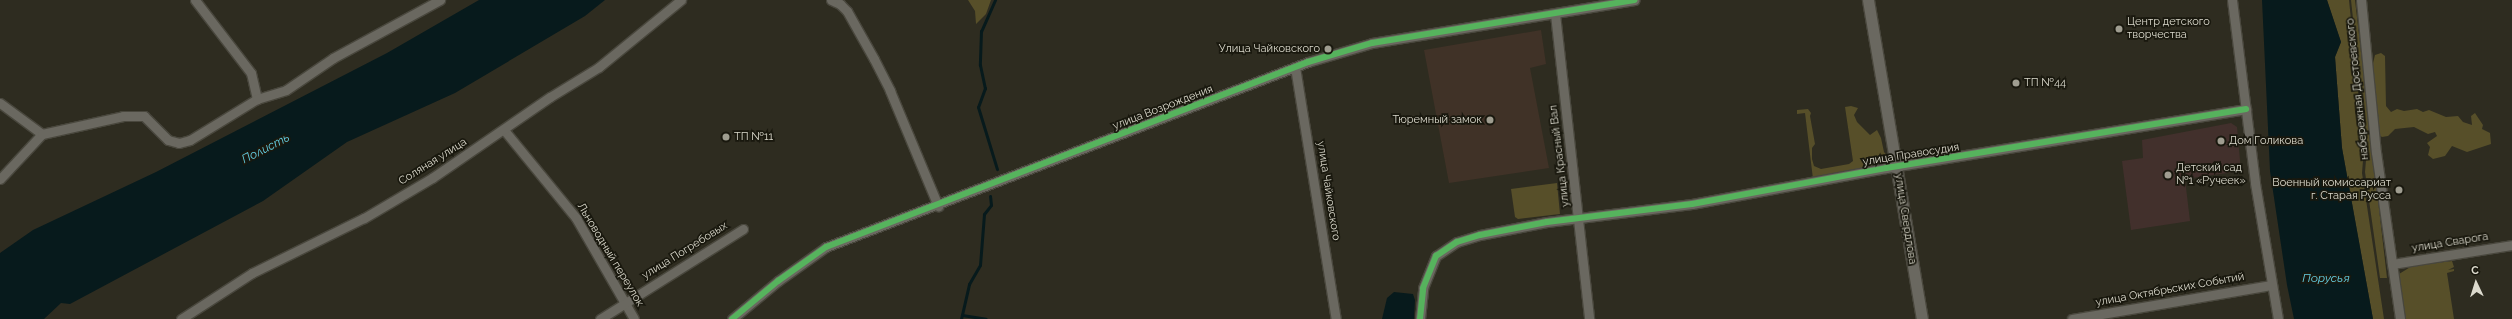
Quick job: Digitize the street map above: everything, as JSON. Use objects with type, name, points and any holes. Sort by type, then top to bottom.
[{"type":"street","points":[[195,0],[251,73],[257,99]]},
{"type":"street","points":[[0,179],[42,134],[123,116],[144,116],[168,140],[179,142],[206,131],[257,99],[286,90],[333,58],[440,0]]},
{"type":"street","name":"Соляная улица","points":[[181,319],[252,273],[364,218],[432,178],[550,97],[599,67],[681,0]]},
{"type":"street","points":[[831,0],[840,4],[847,11],[877,66],[938,206]]},
{"type":"street","name":"улица Возрождения","points":[[732,319],[801,264],[826,247],[938,206],[1295,67],[1372,43],[1634,0]]},
{"type":"street","name":"улица Свердлова","points":[[1868,0],[1922,319]]},
{"type":"street","points":[[2232,0],[2271,285],[2278,319]]},
{"type":"street","name":"набережная Достоевского","points":[[2361,0],[2376,152],[2400,319]]},
{"type":"street","name":"улица Красный Вал","points":[[1555,14],[1580,219],[1589,319]]},
{"type":"street","name":"улица Чайковского","points":[[1295,67],[1336,319]]},
{"type":"street","points":[[0,103],[42,134]]},
{"type":"street","name":"улица Правосудия","points":[[1420,319],[1423,288],[1436,256],[1447,247],[1480,235],[1512,227],[1692,204],[1897,167],[2246,110]]},
{"type":"street","name":"Льноводный переулок","points":[[504,130],[576,218],[634,319]]},
{"type":"street","name":"улица Погребовых","points":[[600,319],[743,229]]},
{"type":"street","name":"улица Сварога","points":[[2392,264],[2512,245]]},
{"type":"street","name":"улица Октябрьских Событий","points":[[2072,319],[2271,285]]},
{"type":"shaded area","points":[[968,0],[991,0],[986,14],[976,24],[975,11]]},
{"type":"shaded area","points":[[2327,0],[2349,0],[2364,148],[2362,173],[2384,319],[2373,319],[2342,148],[2335,57],[2341,42]]},
{"type":"shaded area","points":[[2351,0],[2355,0],[2387,278],[2380,278],[2365,172],[2367,148]]},
{"type":"shaded area","points":[[1541,30],[1546,64],[1530,68],[1549,168],[1449,183],[1424,50]]},
{"type":"shaded area","points":[[2381,53],[2385,56],[2386,106],[2391,112],[2397,109],[2404,111],[2417,109],[2423,112],[2429,110],[2446,117],[2458,116],[2463,122],[2472,125],[2471,116],[2475,113],[2483,125],[2482,129],[2490,133],[2491,144],[2467,152],[2452,146],[2445,156],[2433,159],[2428,155],[2430,147],[2427,143],[2437,136],[2435,132],[2428,134],[2414,127],[2395,129],[2388,136],[2382,137],[2376,133],[2370,75],[2375,55]]},
{"type":"shaded area","points":[[1851,106],[1858,108],[1854,115],[1857,122],[1870,135],[1877,130],[1881,138],[1884,152],[1889,158],[1887,166],[1813,179],[1805,113],[1797,114],[1797,110],[1808,109],[1811,113],[1810,116],[1815,144],[1812,148],[1812,159],[1814,166],[1821,169],[1849,164],[1853,161],[1845,107]]},
{"type":"shaded area","name":"Детский сад №1 «Ручеек»","points":[[2231,123],[2237,127],[2241,171],[2185,179],[2190,221],[2131,230],[2122,161],[2143,158],[2142,140]]},
{"type":"shaded area","points":[[1557,183],[1560,214],[1518,219],[1515,217],[1511,189]]},
{"type":"shaded area","points":[[2452,261],[2454,267],[2448,270],[2454,269],[2454,271],[2447,273],[2454,319],[2405,319],[2399,274],[2412,266]]},
{"type":"water","name":"Полисть","points":[[479,0],[605,0],[585,16],[455,93],[347,142],[263,201],[70,304],[61,303],[44,319],[0,319],[0,253],[33,230],[156,172],[387,53]]},
{"type":"water","name":"Порусья","points":[[2262,0],[2327,0],[2341,42],[2335,57],[2342,148],[2373,319],[2294,319],[2287,285],[2270,171]]},
{"type":"water","points":[[1394,292],[1413,294],[1415,300],[1414,319],[1382,319],[1387,298]]},
{"type":"waterway","points":[[995,0],[981,31],[980,65],[985,88],[978,107],[997,169]]},
{"type":"waterway","points":[[961,319],[969,284],[980,265],[984,214],[991,205],[990,196]]},
{"type":"waterway","points":[[962,315],[986,319]]},
{"type":"cycle path","points":[[732,319],[778,281],[826,247],[1308,62],[1372,43],[1634,0]]},
{"type":"cycle path","points":[[1420,319],[1423,288],[1436,256],[1457,242],[1480,235],[1547,222],[1692,204],[1886,168],[2246,109]]},
{"type":"place","name":"Центр детского творчества","points":[[2119,29]]},
{"type":"place","name":"Улица Чайковского","points":[[1328,49]]},
{"type":"place","name":"ТП №44","points":[[2016,83]]},
{"type":"place","name":"Тюремный замок","points":[[1490,120]]},
{"type":"place","name":"ТП №11","points":[[726,137]]},
{"type":"place","name":"Дом Голикова","points":[[2221,141]]},
{"type":"place","name":"Детский сад №1 «Ручеек»","points":[[2168,175]]},
{"type":"place","name":"Военный комиссариат г. Старая Русса","points":[[2399,190]]}]
